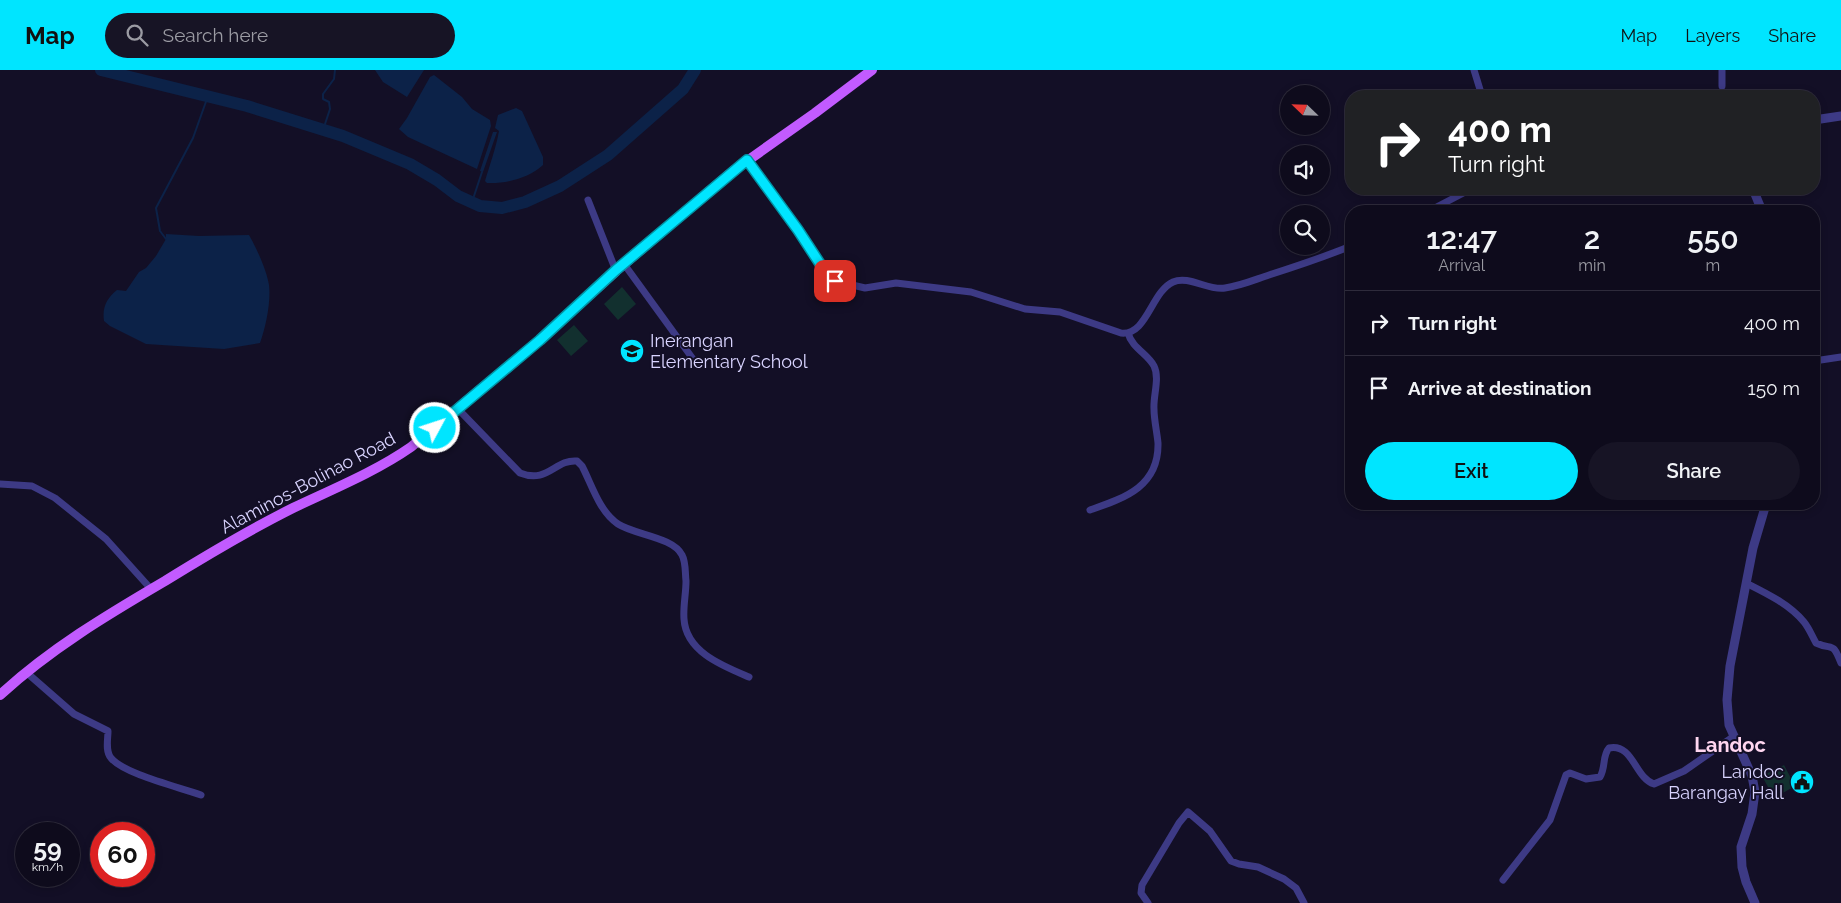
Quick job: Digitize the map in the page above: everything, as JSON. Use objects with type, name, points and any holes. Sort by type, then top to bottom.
[{"type":"main road","name":"Alaminos-Bolinao Road","points":[[0,695],[26,672],[90,625],[233,540],[293,508],[394,460],[411,448],[540,340],[620,267],[747,160],[815,113],[872,70]]},
{"type":"street","points":[[1474,70],[1480,90]]},
{"type":"street","points":[[1722,70],[1722,86]]},
{"type":"street","points":[[1820,119],[1841,116]]},
{"type":"street","points":[[747,160],[798,230],[828,276],[835,281],[865,288],[896,283],[971,292],[1025,309],[1060,312],[1121,333],[1128,334],[1135,330],[1164,288],[1176,281],[1197,283],[1223,289],[1317,260],[1345,248]]},
{"type":"street","points":[[1440,205],[1460,195]]},
{"type":"street","points":[[588,200],[620,267],[693,359]]},
{"type":"street","points":[[1090,510],[1130,494],[1139,488],[1153,471],[1158,450],[1154,404],[1156,372],[1151,360],[1132,342],[1128,334]]},
{"type":"street","points":[[1820,360],[1841,357]]},
{"type":"street","points":[[458,409],[520,472],[529,476],[538,476],[550,472],[567,462],[577,461],[582,466],[600,504],[611,519],[619,525],[664,541],[679,550],[685,564],[685,630],[697,649],[706,656],[749,676]]},
{"type":"street","points":[[0,484],[32,486],[55,498],[106,539],[151,589]]},
{"type":"street","points":[[1754,903],[1742,867],[1741,847],[1752,814],[1755,792],[1752,776],[1729,725],[1727,700],[1730,666],[1752,548],[1764,510]]},
{"type":"street","points":[[1746,583],[1772,596],[1791,611],[1804,622],[1816,643],[1829,646],[1835,650],[1841,663]]},
{"type":"street","points":[[26,672],[74,714],[108,731],[109,755],[114,761],[146,777],[201,795]]},
{"type":"street","points":[[1503,880],[1550,820],[1561,787],[1568,774],[1586,779],[1600,777],[1604,768],[1606,751],[1609,748],[1615,747],[1627,753],[1648,781],[1654,784],[1684,771],[1733,736]]},
{"type":"street","points":[[1148,903],[1141,893],[1142,885],[1188,812],[1210,831],[1230,860],[1239,864],[1258,867],[1284,879],[1296,888],[1304,903]]},
{"type":"green space","points":[[622,287],[636,304],[618,320],[604,304]]},
{"type":"green space","points":[[574,325],[588,341],[571,356],[557,340]]},
{"type":"green space","points":[[1784,765],[1795,786],[1774,798],[1762,776]]},
{"type":"water","points":[[375,70],[424,70],[407,97],[383,82]]},
{"type":"water","points":[[434,75],[462,97],[472,109],[490,120],[491,126],[477,169],[408,137],[399,129],[430,77]]},
{"type":"water","points":[[516,108],[522,111],[543,157],[543,165],[524,177],[487,183],[485,181],[499,131],[495,128],[498,115]]},
{"type":"water","points":[[493,132],[497,132],[483,172],[480,171]]},
{"type":"water","points":[[166,234],[199,236],[249,235],[261,259],[269,285],[268,314],[260,343],[224,349],[146,344],[110,326],[104,321],[104,311],[110,296],[117,290],[126,291],[139,272],[146,268],[156,256],[166,239]]},
{"type":"waterway","points":[[101,70],[247,106],[343,136],[410,164],[437,180],[458,196],[480,206],[502,208],[525,202],[560,186],[608,155],[683,89],[695,70]]},
{"type":"waterway","points":[[323,130],[330,109],[329,102],[323,99],[323,94],[334,79],[335,70]]},
{"type":"waterway","points":[[166,239],[160,231],[156,208],[193,138],[208,96]]},
{"type":"waterway","points":[[472,202],[482,172]]},
{"type":"place","name":"Inerangan Elementary School","points":[[632,351]]},
{"type":"place","name":"Landoc Barangay Hall","points":[[1802,782]]},
{"type":"district","name":"Landoc","points":[[1730,745]]},
{"type":"route","points":[[435,428],[540,340],[616,270],[747,160],[798,230],[828,276],[835,281]]}]
